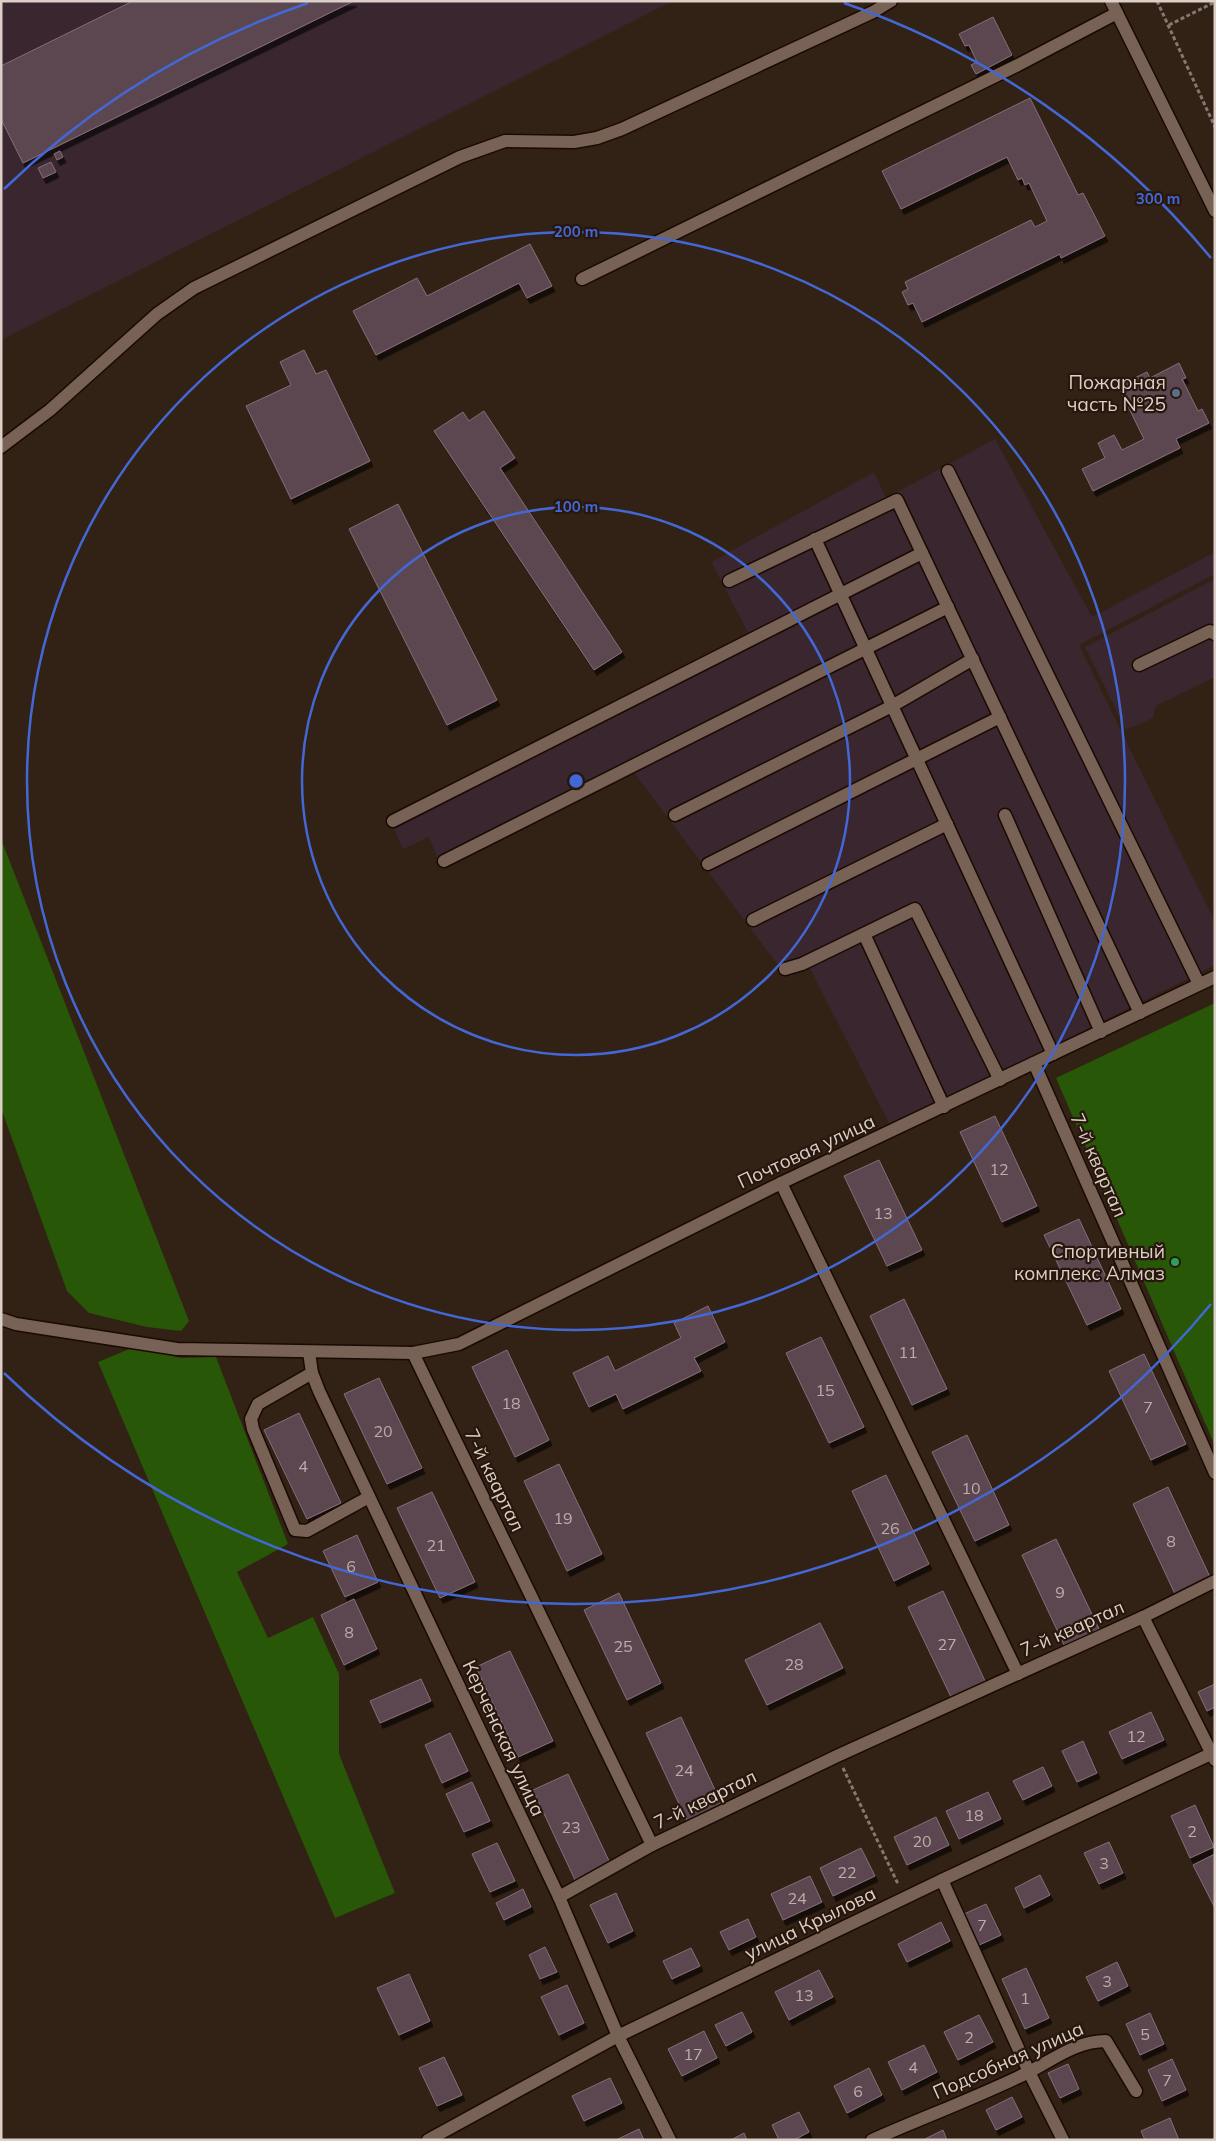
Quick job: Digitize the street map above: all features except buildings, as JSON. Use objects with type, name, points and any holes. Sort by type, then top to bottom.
[{"type":"street","points":[[1,447],[50,410],[157,314],[194,288],[460,156],[505,141],[574,142],[597,138],[622,129],[873,12],[891,1]]},
{"type":"street","points":[[1111,1],[1215,212]]},
{"type":"street","points":[[582,278],[1018,65],[1117,14]]},
{"type":"street","points":[[948,471],[1199,984]]},
{"type":"street","points":[[729,581],[897,500],[1140,1013]]},
{"type":"street","points":[[815,539],[1052,1054]]},
{"type":"street","points":[[393,821],[922,553]]},
{"type":"street","points":[[444,861],[865,647],[948,607]]},
{"type":"street","points":[[1139,665],[1210,631],[1215,634]]},
{"type":"street","points":[[675,815],[892,706],[973,659]]},
{"type":"street","points":[[708,864],[1000,717]]},
{"type":"street","points":[[1005,815],[1102,1032]]},
{"type":"street","points":[[753,920],[947,824]]},
{"type":"street","points":[[785,970],[802,964],[915,909],[1000,1080]]},
{"type":"street","points":[[864,934],[944,1107]]},
{"type":"street","name":"Почтовая улица","points":[[1,1319],[16,1324],[177,1349],[412,1354],[459,1344],[781,1183],[1215,977]]},
{"type":"street","name":"7-й квартал","points":[[1034,1063],[1215,1473]]},
{"type":"street","points":[[781,1183],[1018,1674]]},
{"type":"street","name":"Керченская улица","points":[[309,1352],[312,1373],[559,1897],[618,2036],[670,2140]]},
{"type":"street","name":"7-й квартал","points":[[412,1354],[652,1845],[837,1756],[1143,1617],[1215,1581]]},
{"type":"street","points":[[312,1373],[258,1404],[252,1419],[253,1429],[295,1530],[307,1531],[369,1497]]},
{"type":"street","points":[[1143,1617],[1214,1755]]},
{"type":"street","name":"улица Крылова","points":[[428,2140],[618,2036],[942,1880],[1214,1755]]},
{"type":"street","points":[[559,1897],[652,1845]]},
{"type":"street","points":[[942,1880],[1029,2072],[1063,2140]]},
{"type":"street","name":"Подсобная улица","points":[[872,2140],[1029,2072],[1066,2051],[1091,2041],[1106,2041],[1136,2091]]},
{"type":"path","points":[[1157,1],[1215,127]]},
{"type":"path","points":[[1169,25],[1215,2]]},
{"type":"path","points":[[837,1756],[905,1898]]},
{"type":"shaded area","points":[[1,1],[673,1],[1,340]]},
{"type":"shaded area","points":[[995,439],[1092,617],[1215,552],[1215,574],[1079,645],[1215,922],[1215,965],[891,1127],[805,959],[780,968],[626,762],[437,857],[429,837],[403,849],[394,829],[755,646],[711,562],[874,472],[886,498]]},
{"type":"shaded area","points":[[1215,579],[1215,677],[1156,706],[1153,718],[1126,730],[1085,647]]},
{"type":"green space","points":[[1,839],[189,1321],[181,1331],[147,1327],[89,1313],[67,1291],[1,1108]]},
{"type":"green space","name":"Спортивный комплекс Алмаз","points":[[1215,1003],[1215,1446],[1056,1078]]},
{"type":"green space","points":[[134,1347],[181,1358],[216,1357],[288,1544],[237,1572],[268,1638],[313,1617],[339,1674],[339,1754],[395,1893],[335,1918],[98,1362]]},
{"type":"place","name":"Пожарная часть №25","points":[[1176,393]]},
{"type":"place","name":"Спортивный комплекс Алмаз","points":[[1175,1262]]}]
